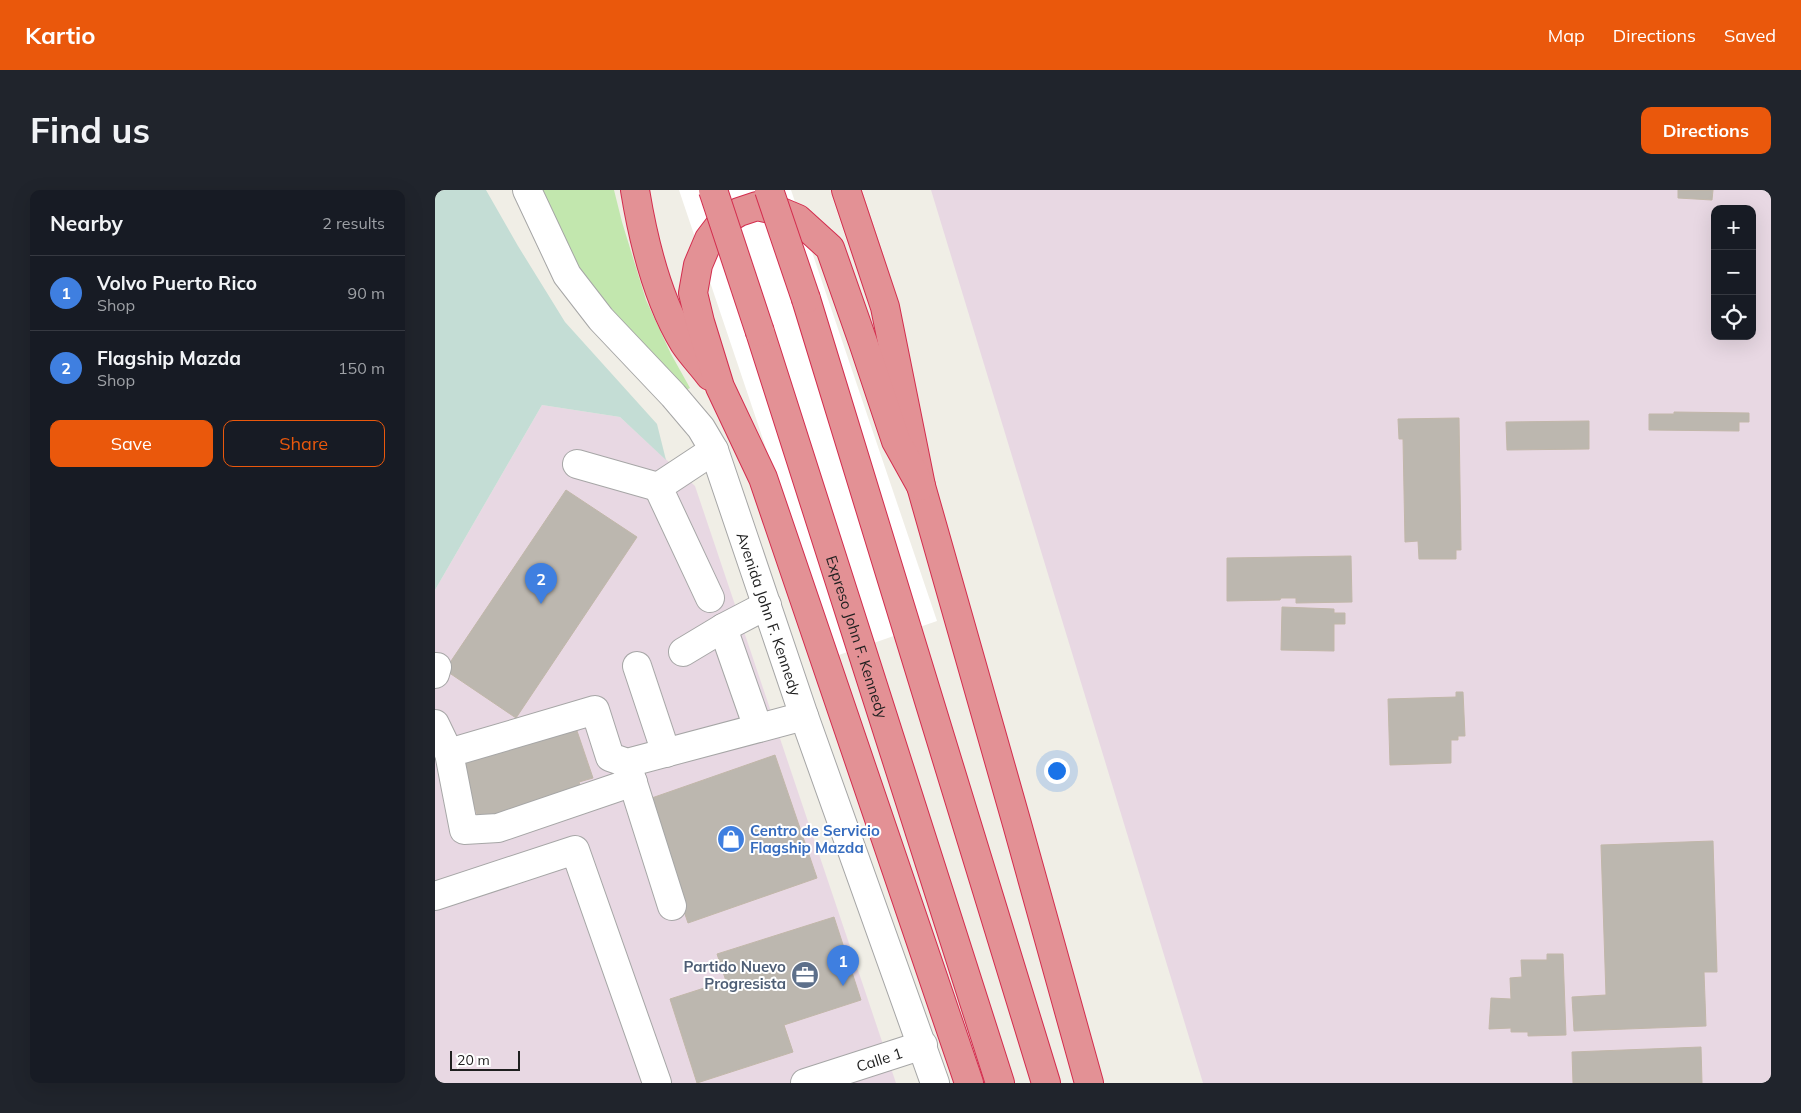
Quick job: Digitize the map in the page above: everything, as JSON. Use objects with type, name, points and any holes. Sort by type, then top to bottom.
[{"type":"highway","points":[[635,190],[640,222],[664,302],[685,344],[720,387]]},
{"type":"highway","name":"Expreso John F. Kennedy","points":[[713,190],[1000,1083]]},
{"type":"highway","points":[[769,190],[807,299],[1046,1083]]},
{"type":"highway","points":[[846,190],[885,307],[921,486],[1089,1083]]},
{"type":"highway","points":[[921,486],[896,440],[830,248],[798,218],[779,211],[757,206],[739,212],[722,222],[709,239],[698,265],[693,293],[700,322],[720,387],[763,478],[969,1083]]},
{"type":"street","name":"Avenida John F. Kennedy","points":[[527,190],[567,275],[601,319],[701,428],[714,450],[804,716],[935,1083]]},
{"type":"street","points":[[658,487],[714,450]]},
{"type":"street","points":[[577,464],[658,487],[710,598]]},
{"type":"street","points":[[683,652],[767,605]]},
{"type":"street","points":[[723,628],[758,728]]},
{"type":"street","points":[[637,666],[666,753]]},
{"type":"street","points":[[449,753],[595,710],[611,757],[630,773],[672,906]]},
{"type":"street","points":[[435,724],[449,753],[464,830],[498,828],[630,773],[666,753],[804,716]]},
{"type":"street","points":[[435,896],[575,850],[657,1083]]},
{"type":"street","name":"Calle 1","points":[[805,1083],[923,1045]]},
{"type":"shaded area","points":[[435,190],[486,190],[565,322],[657,424],[666,460],[620,417],[542,405],[435,590]]},
{"type":"shaded area","points":[[931,190],[1771,190],[1771,1083],[1203,1083]]},
{"type":"shaded area","points":[[542,405],[620,417],[695,486],[896,1083],[435,1083],[435,590]]},
{"type":"green space","points":[[543,190],[614,190],[646,300],[671,354],[690,388],[686,390],[585,280],[551,216]]},
{"type":"pier","points":[[679,190],[791,190],[937,621],[836,656]]},
{"type":"building","points":[[1678,190],[1713,190],[1712,200],[1678,198]]},
{"type":"building","points":[[1674,412],[1749,413],[1749,422],[1739,422],[1739,431],[1649,430],[1649,414],[1674,414]]},
{"type":"building","points":[[1459,418],[1461,550],[1456,550],[1456,559],[1419,559],[1418,541],[1405,542],[1403,439],[1399,439],[1398,419]]},
{"type":"building","points":[[1589,421],[1589,449],[1507,450],[1506,422]]},
{"type":"building","points":[[566,490],[637,537],[516,718],[445,670]]},
{"type":"building","points":[[1351,556],[1352,602],[1296,603],[1296,598],[1227,601],[1227,558]]},
{"type":"building","points":[[1282,607],[1334,609],[1334,613],[1345,613],[1345,624],[1334,624],[1334,651],[1281,650]]},
{"type":"building","points":[[1456,692],[1463,692],[1465,736],[1458,736],[1458,740],[1451,740],[1451,763],[1390,765],[1388,699],[1456,697]]},
{"type":"building","points":[[575,725],[593,778],[579,782],[582,791],[481,826],[460,764]]},
{"type":"building","name":"Centro de Servicio Flagship Mazda","points":[[775,755],[817,878],[688,923],[646,800]]},
{"type":"building","points":[[1713,841],[1717,972],[1704,972],[1706,1026],[1574,1031],[1572,997],[1606,995],[1601,845]]},
{"type":"building","points":[[834,917],[861,1000],[784,1025],[793,1052],[697,1083],[670,999],[726,981],[717,954]]},
{"type":"building","points":[[1547,954],[1563,954],[1566,1035],[1528,1036],[1528,1032],[1511,1032],[1511,1028],[1489,1029],[1491,998],[1511,999],[1510,978],[1522,977],[1521,960],[1547,960]]},
{"type":"building","points":[[1701,1047],[1702,1083],[1573,1083],[1572,1052]]},
{"type":"place","name":"Flagship Mazda","points":[[541,604]]},
{"type":"place","name":"Centro de Servicio Flagship Mazda","points":[[731,839]]},
{"type":"place","name":"Partido Nuevo Progresista","points":[[805,975]]},
{"type":"place","name":"Volvo Puerto Rico","points":[[843,986]]}]
